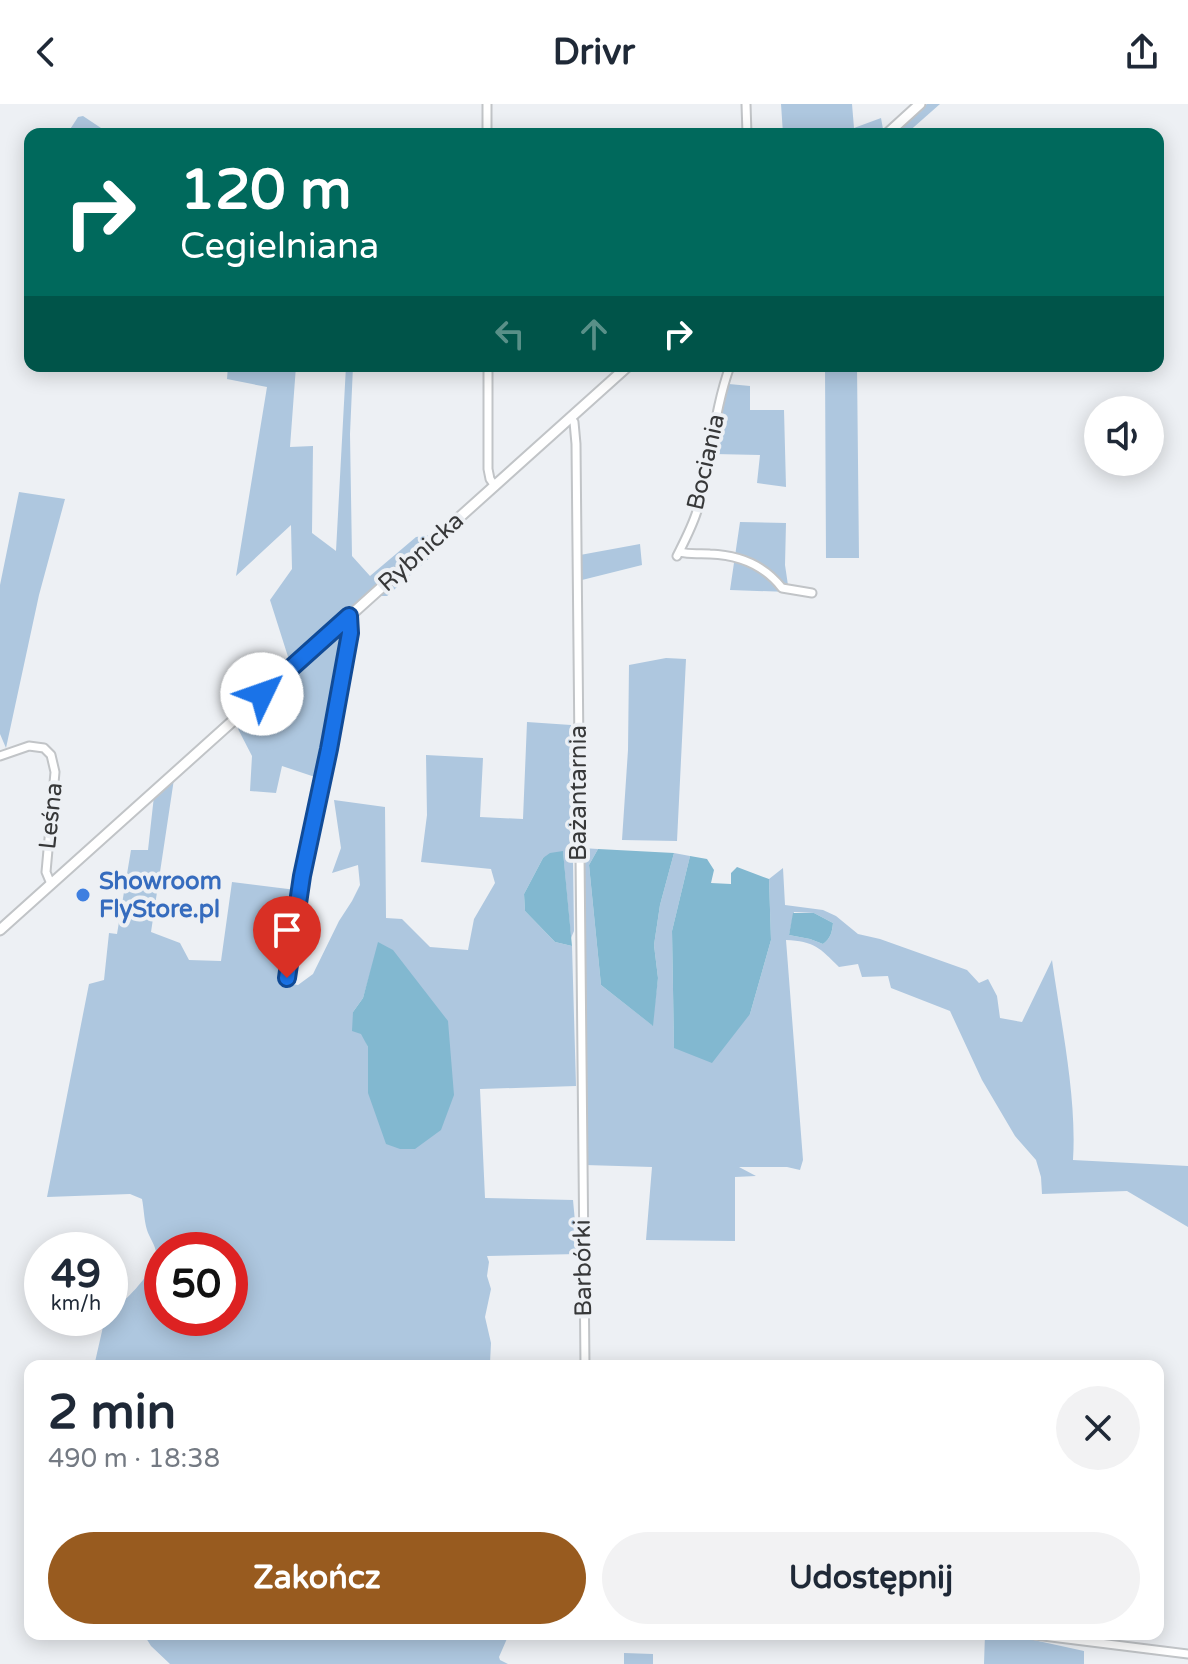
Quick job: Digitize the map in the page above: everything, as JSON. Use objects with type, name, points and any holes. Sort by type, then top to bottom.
[{"type":"main road","points":[[894,128],[920,104]]},
{"type":"main road","name":"Rybnicka","points":[[0,930],[621,372]]},
{"type":"street","points":[[487,104],[487,128]]},
{"type":"street","points":[[746,104],[747,128]]},
{"type":"street","points":[[488,372],[488,469],[495,486]]},
{"type":"street","name":"Bociania","points":[[728,372],[696,515],[678,554],[709,553],[745,560],[760,566],[782,588],[812,593]]},
{"type":"street","name":"Bażantarnia","points":[[571,418],[576,444],[583,1169]]},
{"type":"street","points":[[287,978],[302,876],[350,633],[349,616]]},
{"type":"street","name":"Leśna","points":[[0,756],[29,746],[44,748],[51,755],[55,772],[46,872],[51,884]]},
{"type":"street","name":"Barbórki","points":[[583,1169],[585,1360]]},
{"type":"street","points":[[1075,1640],[1188,1654]]},
{"type":"shaded area","points":[[781,104],[852,104],[854,128],[783,128]]},
{"type":"shaded area","points":[[927,104],[940,104],[913,128],[900,128]]},
{"type":"shaded area","points":[[83,116],[101,128],[71,128],[78,117]]},
{"type":"shaded area","points":[[881,118],[883,128],[854,128]]},
{"type":"shaded area","points":[[228,372],[296,372],[290,447],[313,446],[312,533],[336,551],[346,372],[353,372],[350,434],[352,556],[370,576],[416,537],[430,535],[290,663],[270,600],[292,569],[291,525],[236,576],[267,387],[227,379]]},
{"type":"shaded area","points":[[825,372],[857,372],[859,558],[826,558]]},
{"type":"shaded area","points":[[729,384],[750,386],[750,410],[784,410],[786,487],[757,483],[760,455],[714,454]]},
{"type":"shaded area","points":[[19,492],[65,499],[39,595],[6,748],[0,734],[0,585]]},
{"type":"shaded area","points":[[740,522],[786,523],[785,565],[789,592],[730,590]]},
{"type":"shaded area","points":[[640,544],[642,565],[582,580],[580,555]]},
{"type":"shaded area","points":[[430,548],[434,554],[387,596],[378,596]]},
{"type":"shaded area","points":[[343,627],[347,632],[318,778],[282,766],[276,793],[250,791],[252,756],[236,725]]},
{"type":"shaded area","points":[[666,658],[686,659],[677,841],[622,840],[629,665]]},
{"type":"shaded area","points":[[527,722],[571,725],[574,931],[571,938],[563,852],[543,858],[524,894],[525,911],[555,942],[572,946],[576,1086],[480,1089],[485,1198],[573,1200],[578,1254],[487,1256],[487,1276],[491,1289],[485,1317],[491,1343],[490,1360],[95,1360],[101,1336],[128,1336],[128,1296],[144,1278],[144,1336],[248,1336],[248,1232],[148,1232],[142,1199],[130,1194],[47,1197],[89,984],[104,980],[109,933],[117,934],[131,850],[148,850],[154,796],[174,779],[151,932],[180,943],[189,960],[221,961],[232,882],[296,890],[282,982],[298,985],[313,974],[360,885],[358,865],[332,873],[341,848],[334,800],[385,807],[386,918],[402,919],[430,947],[468,950],[474,919],[495,883],[491,869],[421,862],[427,815],[426,755],[483,758],[480,817],[523,819]],"holes":[[[379,943],[368,1093],[368,1047],[353,1012],[363,998]]]},
{"type":"shaded area","points":[[582,848],[598,849],[589,865],[601,985],[652,1025],[658,978],[654,945],[660,905],[674,853],[690,856],[672,931],[674,1048],[750,1014],[771,940],[769,879],[783,868],[785,905],[823,910],[836,916],[858,934],[967,970],[979,983],[988,979],[997,996],[1000,1018],[1022,1022],[1052,960],[1073,1111],[1073,1160],[1188,1166],[1188,1227],[1127,1191],[1042,1194],[1036,1160],[1015,1136],[982,1080],[950,1011],[891,988],[888,976],[862,977],[858,964],[839,967],[816,947],[796,941],[786,940],[803,1160],[800,1170],[739,1167],[756,1176],[735,1177],[735,1241],[646,1240],[652,1167],[585,1165]],"holes":[[[794,912],[814,913],[833,923],[826,942],[823,944],[789,935]]]},
{"type":"shaded area","points":[[598,849],[674,853],[660,905],[654,945],[658,978],[653,1026],[601,985],[589,865]]},
{"type":"shaded area","points":[[563,851],[572,946],[555,942],[525,911],[524,894],[543,858],[550,853]]},
{"type":"shaded area","points":[[690,856],[707,859],[714,870],[711,883],[731,884],[731,873],[737,867],[769,879],[771,940],[750,1014],[712,1063],[674,1048],[672,931]]},
{"type":"shaded area","points":[[793,913],[814,913],[833,923],[828,939],[823,944],[789,935]]},
{"type":"shaded area","points":[[378,942],[393,950],[448,1021],[454,1095],[441,1130],[415,1149],[400,1149],[386,1144],[368,1093],[368,1047],[361,1034],[352,1031],[353,1012],[363,998]]},
{"type":"shaded area","points":[[147,1640],[506,1640],[499,1657],[508,1664],[170,1664]]},
{"type":"shaded area","points":[[985,1640],[1034,1640],[1084,1651],[1084,1664],[984,1664]]},
{"type":"shaded area","points":[[624,1653],[653,1654],[653,1664],[624,1664]]},
{"type":"place","name":"Showroom FlyStore.pl","points":[[83,895]]},
{"type":"route","points":[[262,694],[349,616],[350,633],[302,876],[287,978]]}]
